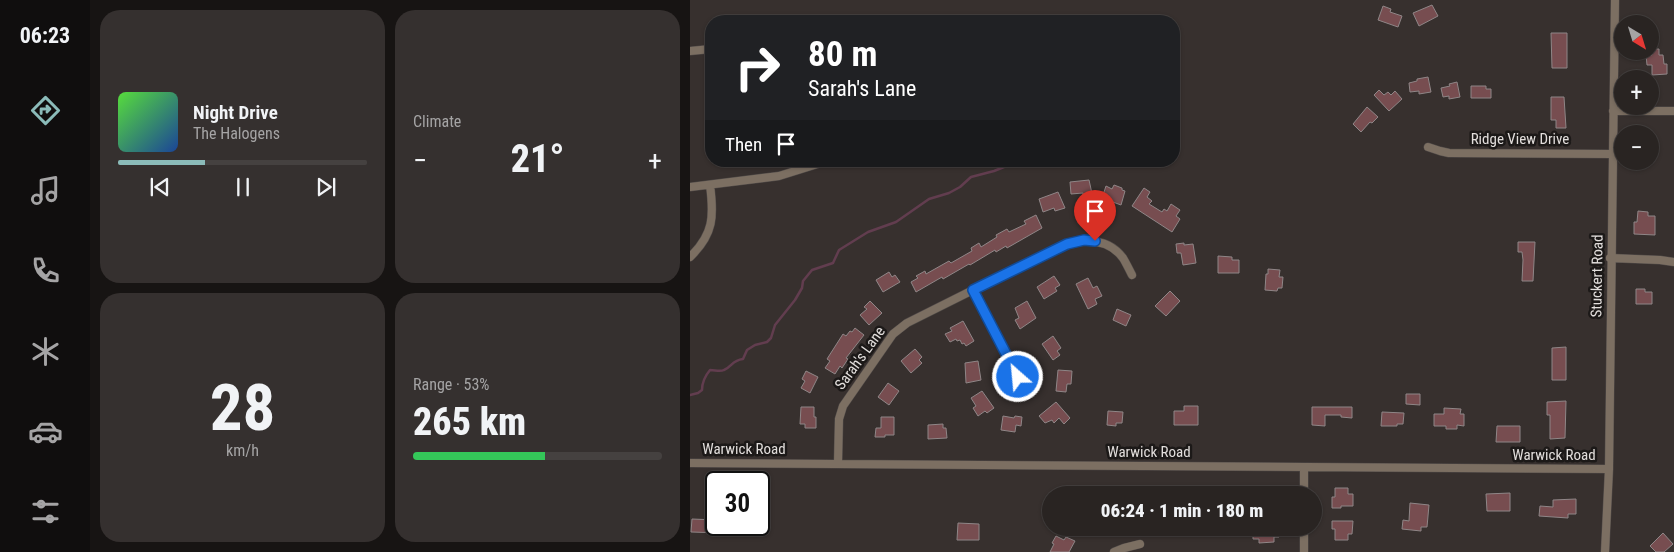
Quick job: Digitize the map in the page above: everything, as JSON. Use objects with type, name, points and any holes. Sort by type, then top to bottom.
[{"type":"street","name":"Stuckert Road","points":[[1604,552],[1608,469],[1615,0]]},
{"type":"street","points":[[690,51],[705,50]]},
{"type":"street","points":[[1613,111],[1674,111]]},
{"type":"street","name":"Ridge View Drive","points":[[1428,147],[1440,152],[1449,153],[1612,154]]},
{"type":"street","points":[[690,187],[779,176],[808,167]]},
{"type":"street","points":[[690,257],[703,243],[709,232],[713,212],[710,185]]},
{"type":"street","name":"Sarah's Lane","points":[[838,463],[839,419],[843,406],[893,334],[907,323],[1067,244],[1084,240],[1103,243],[1116,251],[1122,257],[1132,275]]},
{"type":"street","points":[[1610,258],[1674,262]]},
{"type":"street","points":[[973,290],[1018,377]]},
{"type":"street","name":"Warwick Road","points":[[690,463],[1608,469]]},
{"type":"street","points":[[1304,467],[1304,486]]},
{"type":"street","points":[[1304,536],[1304,552]]},
{"type":"street","points":[[1114,552],[1140,544]]},
{"type":"building","points":[[1432,5],[1438,16],[1419,26],[1413,13]]},
{"type":"building","points":[[1383,6],[1391,9],[1390,12],[1402,16],[1398,27],[1378,20]]},
{"type":"building","points":[[1551,33],[1567,33],[1567,68],[1552,68]]},
{"type":"building","points":[[1659,55],[1663,55],[1664,64],[1667,64],[1667,74],[1659,75],[1659,70],[1652,70],[1652,65],[1647,65],[1646,60],[1659,60]]},
{"type":"building","points":[[1428,77],[1431,92],[1419,94],[1419,91],[1410,92],[1409,83]]},
{"type":"building","points":[[1457,82],[1460,97],[1449,99],[1449,96],[1443,97],[1441,88]]},
{"type":"building","points":[[1471,86],[1486,86],[1486,89],[1491,89],[1491,98],[1471,98]]},
{"type":"building","points":[[1379,90],[1384,95],[1388,92],[1391,95],[1395,91],[1402,99],[1389,111],[1374,95]]},
{"type":"building","points":[[1551,97],[1564,97],[1566,128],[1556,128],[1556,120],[1551,120]]},
{"type":"building","points":[[1367,107],[1378,117],[1372,123],[1370,122],[1361,132],[1353,124]]},
{"type":"building","points":[[1089,180],[1093,198],[1083,199],[1083,193],[1071,194],[1070,182]]},
{"type":"building","points":[[1114,185],[1125,191],[1121,205],[1102,198],[1106,186],[1112,189]]},
{"type":"building","points":[[1144,188],[1150,192],[1147,197],[1152,201],[1149,204],[1162,212],[1164,209],[1167,211],[1171,204],[1180,210],[1176,216],[1180,219],[1172,232],[1132,206]]},
{"type":"building","points":[[1058,192],[1065,208],[1055,211],[1054,208],[1043,212],[1039,199]]},
{"type":"building","points":[[1638,211],[1648,212],[1648,216],[1655,216],[1655,235],[1634,234],[1634,222],[1637,222]]},
{"type":"building","points":[[1036,215],[1042,228],[1007,248],[1006,246],[996,252],[995,250],[970,265],[943,279],[942,277],[916,292],[911,282],[918,278],[916,276],[925,271],[926,274],[949,261],[951,263],[972,251],[971,248],[979,243],[981,247],[997,237],[996,235],[1007,229],[1009,232],[1026,224],[1024,221]]},
{"type":"building","points":[[1518,242],[1535,242],[1533,281],[1522,281],[1523,260],[1522,252],[1518,252]]},
{"type":"building","points":[[1184,243],[1184,245],[1193,244],[1196,263],[1183,265],[1181,253],[1177,253],[1176,244]]},
{"type":"building","points":[[1218,256],[1232,257],[1232,260],[1239,260],[1239,273],[1218,273]]},
{"type":"building","points":[[1268,269],[1280,270],[1279,277],[1283,277],[1282,288],[1278,288],[1277,291],[1265,290]]},
{"type":"building","points":[[889,272],[892,277],[895,275],[900,282],[883,292],[876,280]]},
{"type":"building","points":[[1054,276],[1060,285],[1055,288],[1057,291],[1044,299],[1037,287]]},
{"type":"building","points":[[1088,278],[1093,288],[1097,286],[1102,296],[1095,299],[1097,304],[1088,309],[1076,284]]},
{"type":"building","points":[[1636,289],[1645,289],[1645,292],[1652,292],[1652,304],[1636,304]]},
{"type":"building","points":[[1170,291],[1180,301],[1166,316],[1155,306]]},
{"type":"building","points":[[870,301],[882,313],[869,325],[860,315],[867,309],[864,307]]},
{"type":"building","points":[[1027,301],[1036,318],[1020,329],[1015,320],[1019,318],[1015,308]]},
{"type":"building","points":[[1117,309],[1131,315],[1126,326],[1113,320]]},
{"type":"building","points":[[963,321],[974,341],[966,346],[956,339],[950,342],[945,334],[952,331],[950,328]]},
{"type":"building","points":[[855,328],[864,335],[846,358],[848,359],[842,368],[840,366],[835,374],[825,368],[830,361],[827,359],[843,334],[846,336]]},
{"type":"building","points":[[1053,336],[1061,348],[1057,351],[1060,355],[1053,360],[1042,344]]},
{"type":"building","points":[[1566,347],[1566,380],[1552,380],[1552,348]]},
{"type":"building","points":[[915,349],[922,357],[919,360],[922,363],[911,373],[901,361]]},
{"type":"building","points":[[978,361],[981,380],[966,383],[965,363]]},
{"type":"building","points":[[1058,370],[1072,371],[1071,384],[1067,384],[1066,392],[1056,391]]},
{"type":"building","points":[[806,371],[818,377],[810,393],[801,388],[805,381],[802,379]]},
{"type":"building","points":[[888,383],[899,391],[889,405],[878,397]]},
{"type":"building","points":[[982,391],[994,408],[978,416],[973,408],[976,406],[971,398]]},
{"type":"building","points":[[1406,394],[1420,394],[1420,405],[1406,404]]},
{"type":"building","points":[[1566,401],[1565,438],[1550,439],[1550,415],[1547,415],[1547,402]]},
{"type":"building","points":[[1056,402],[1070,418],[1064,424],[1059,418],[1054,423],[1052,420],[1045,423],[1039,416]]},
{"type":"building","points":[[1184,406],[1198,406],[1198,425],[1174,425],[1174,411],[1184,411]]},
{"type":"building","points":[[801,407],[814,407],[816,428],[805,428],[805,424],[800,424]]},
{"type":"building","points":[[1312,407],[1352,407],[1352,418],[1341,417],[1341,415],[1325,415],[1325,426],[1312,425]]},
{"type":"building","points":[[1444,408],[1461,409],[1460,414],[1464,414],[1464,426],[1457,425],[1457,429],[1446,429],[1446,426],[1434,426],[1434,414],[1444,414]]},
{"type":"building","points":[[1108,411],[1123,412],[1122,423],[1116,423],[1116,426],[1107,425]]},
{"type":"building","points":[[1382,412],[1404,413],[1403,424],[1381,426]]},
{"type":"building","points":[[1003,416],[1022,417],[1021,426],[1016,425],[1015,432],[1001,430]]},
{"type":"building","points":[[881,417],[894,417],[894,435],[875,437],[876,428],[881,428]]},
{"type":"building","points":[[943,424],[943,428],[946,428],[947,438],[928,439],[928,425]]},
{"type":"building","points":[[1497,426],[1520,426],[1520,442],[1496,442]]},
{"type":"building","points":[[1335,488],[1348,488],[1348,494],[1353,494],[1353,506],[1332,508],[1332,497],[1335,497]]},
{"type":"building","points":[[1510,493],[1510,511],[1487,511],[1486,494]]},
{"type":"building","points":[[1576,499],[1576,514],[1568,514],[1568,518],[1539,516],[1540,506],[1553,507],[1553,500]]},
{"type":"building","points":[[1410,503],[1429,505],[1427,527],[1421,527],[1421,531],[1402,529],[1403,520],[1409,521]]},
{"type":"building","points":[[692,519],[705,520],[705,532],[691,532]]},
{"type":"building","points":[[1332,521],[1353,521],[1352,534],[1348,534],[1348,540],[1335,540],[1335,529],[1332,529]]},
{"type":"building","points":[[958,523],[979,524],[979,540],[957,540]]},
{"type":"building","points":[[1663,533],[1673,544],[1664,552],[1656,552],[1650,546]]},
{"type":"building","points":[[1056,536],[1064,540],[1066,537],[1075,541],[1069,552],[1050,552],[1054,544],[1052,543]]},
{"type":"building","points":[[1253,536],[1279,536],[1274,537],[1274,542],[1259,543],[1259,539],[1253,539]]},
{"type":"waterway","points":[[690,395],[702,390],[704,379],[710,370],[721,371],[727,369],[743,359],[747,350],[755,345],[767,342],[771,338],[775,325],[795,300],[802,288],[803,281],[812,270],[833,263],[839,250],[868,232],[896,222],[929,199],[949,193],[960,187],[971,177],[1004,167]]},
{"type":"route","points":[[1018,377],[973,290],[1067,244],[1084,240],[1095,241]]}]
